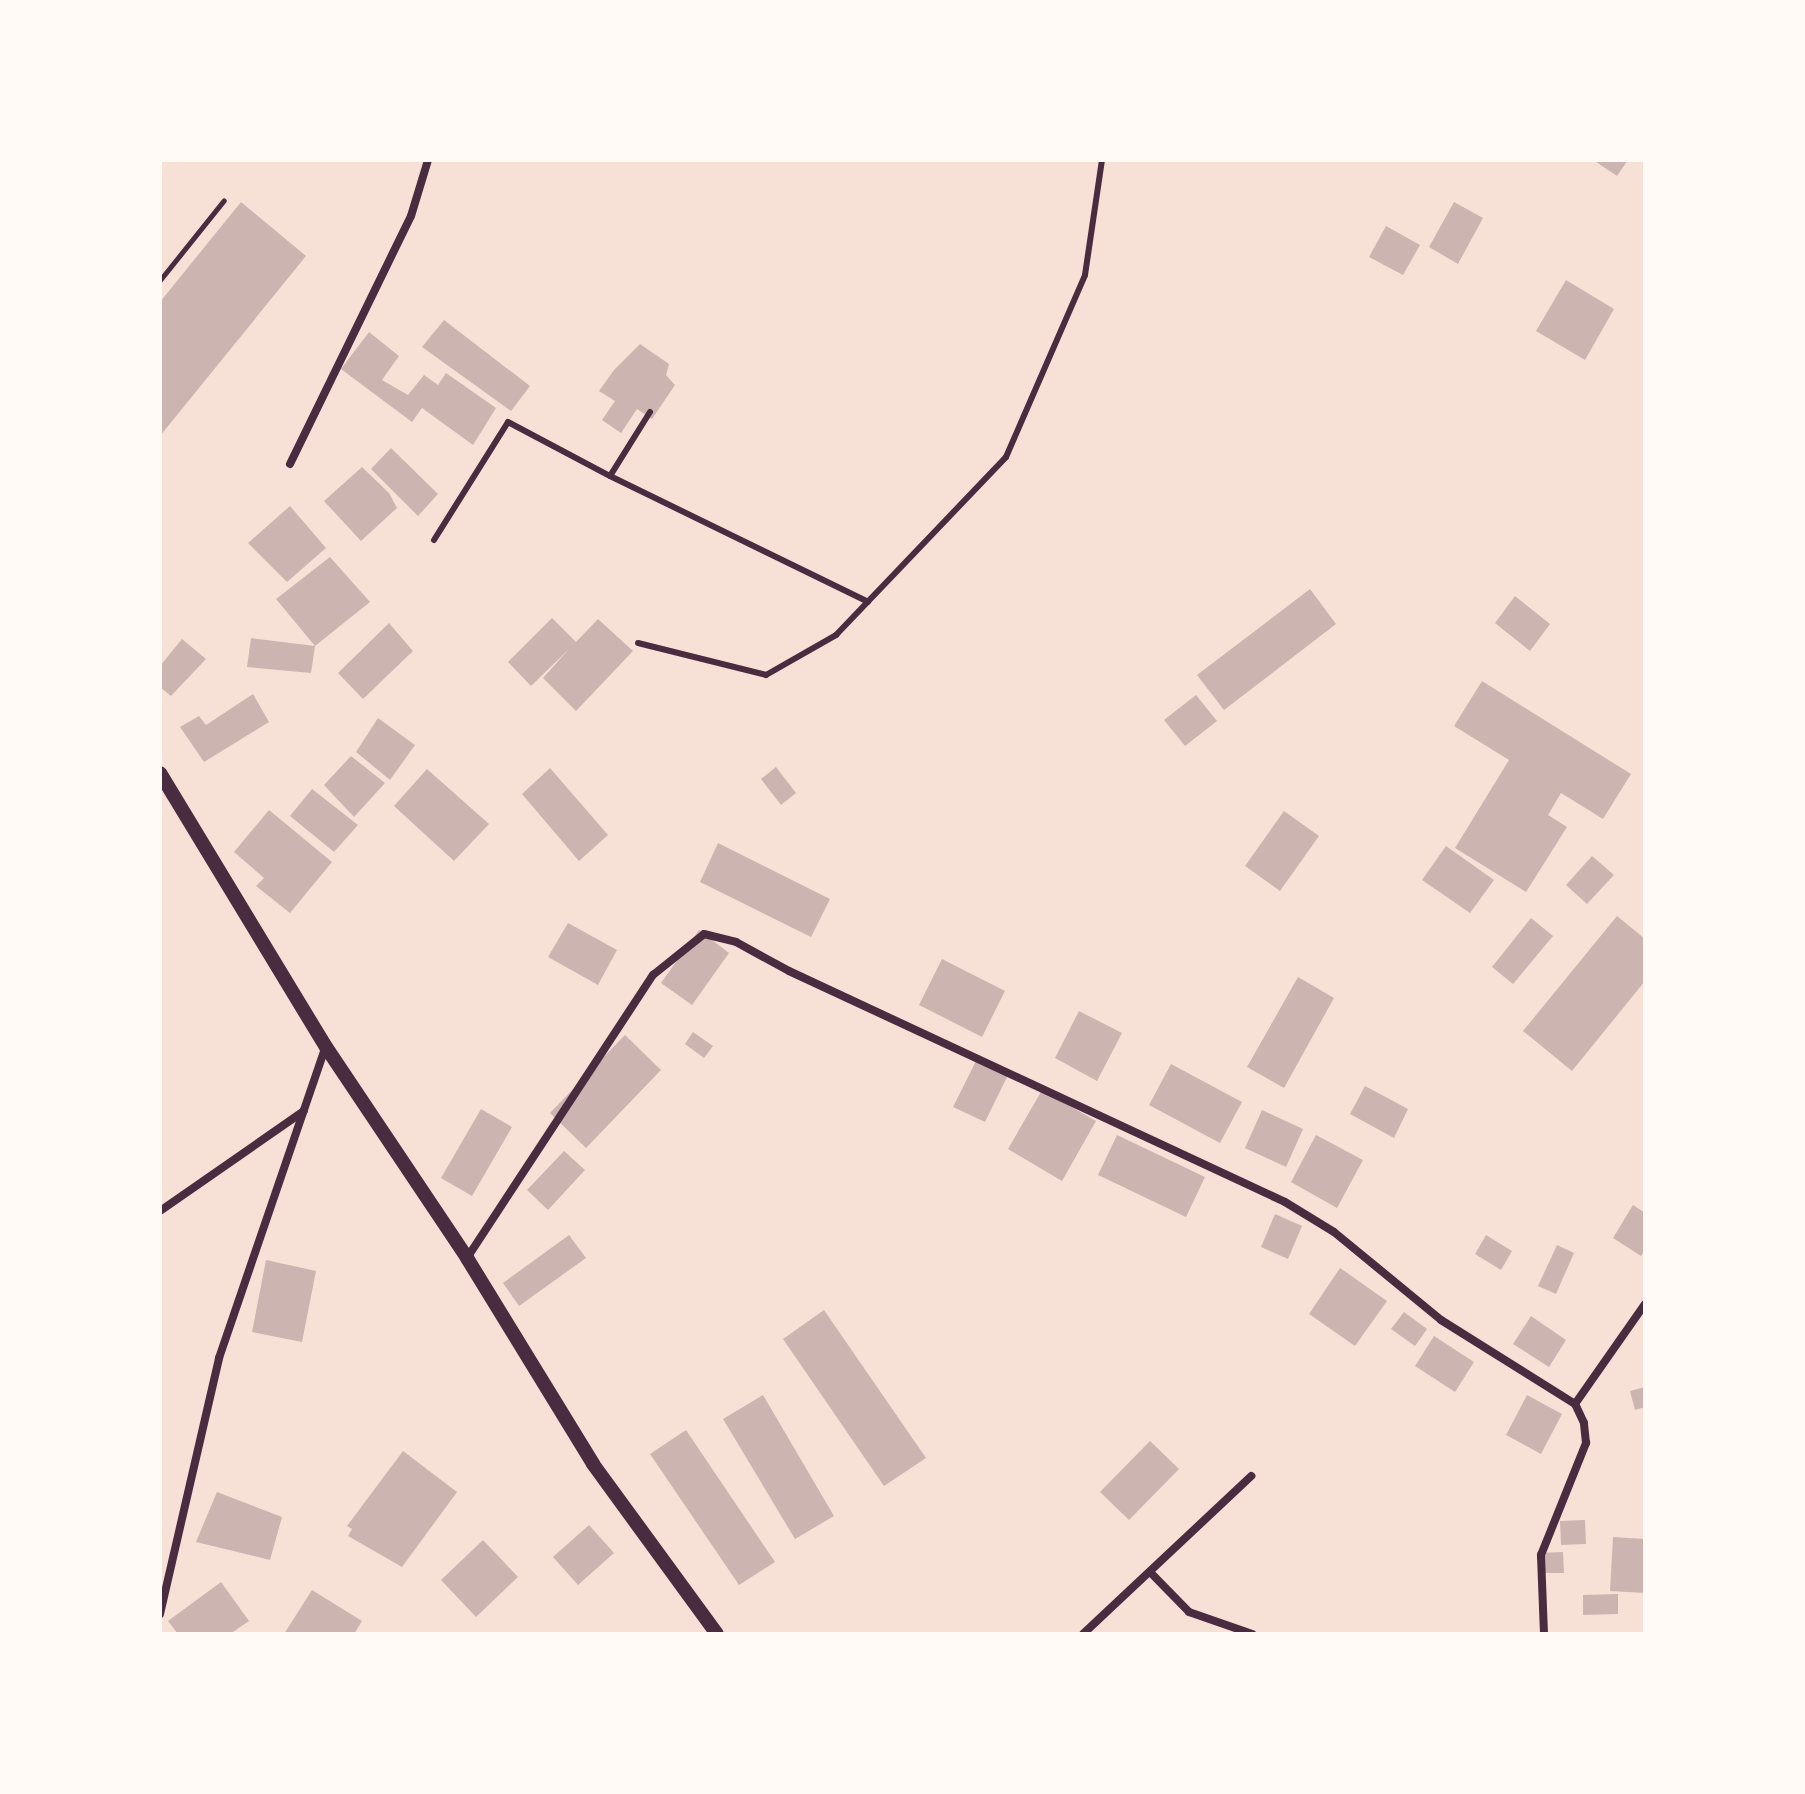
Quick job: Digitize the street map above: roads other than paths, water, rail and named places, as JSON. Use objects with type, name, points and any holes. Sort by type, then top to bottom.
[{"type":"street","points":[[290,464],[411,216],[428,160]]},
{"type":"street","points":[[160,773],[326,1047],[467,1258],[593,1464],[717,1634]]},
{"type":"street","points":[[467,1258],[653,975],[704,934],[736,942],[789,971],[1285,1202],[1334,1232],[1441,1320],[1575,1404],[1584,1423],[1586,1443],[1541,1555],[1544,1634]]},
{"type":"street","points":[[160,1614],[219,1358],[326,1047]]},
{"type":"street","points":[[160,1211],[304,1110]]},
{"type":"street","points":[[1575,1404],[1645,1304]]},
{"type":"street","points":[[1083,1634],[1251,1476]]},
{"type":"street","points":[[1150,1572],[1189,1612],[1252,1634]]},
{"type":"lane","points":[[638,643],[766,675],[836,635],[868,602],[1006,457],[1085,275],[1102,160]]},
{"type":"lane","points":[[610,476],[650,412]]},
{"type":"lane","points":[[434,540],[508,422],[610,476],[868,602]]}]
